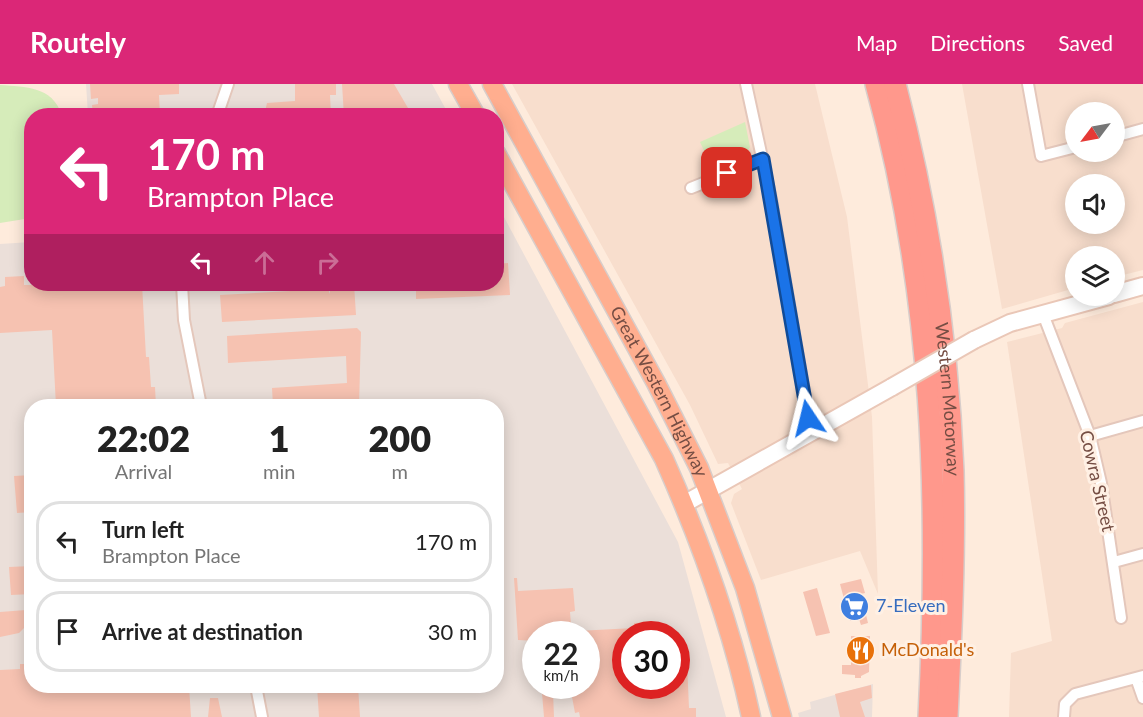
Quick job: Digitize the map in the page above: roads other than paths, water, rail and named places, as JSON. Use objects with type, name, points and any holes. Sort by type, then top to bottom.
[{"type":"highway","points":[[458,84],[472,108]]},
{"type":"highway","name":"Great Western Highway","points":[[492,84],[656,383],[709,490],[745,588],[782,717]]},
{"type":"highway","name":"Western Motorway","points":[[876,84],[905,212],[928,384],[936,555],[929,717]]},
{"type":"highway","name":"Western Motorway","points":[[895,84],[930,246],[948,390],[954,548],[947,717]]},
{"type":"highway","name":"Great Western Highway","points":[[504,167],[642,416],[684,504],[725,615],[751,717]]},
{"type":"main road","points":[[1125,291],[1143,286]]},
{"type":"main road","points":[[684,504],[997,328],[1072,306]]},
{"type":"street","points":[[220,108],[228,84]]},
{"type":"street","points":[[746,84],[763,159],[811,432]]},
{"type":"street","points":[[1028,84],[1041,156],[1065,150]]},
{"type":"street","points":[[1125,134],[1143,129]]},
{"type":"street","points":[[691,188],[763,159]]},
{"type":"street","points":[[182,291],[184,320],[200,399]]},
{"type":"street","name":"Cowra Street","points":[[1043,314],[1090,436],[1101,483],[1121,618]]},
{"type":"street","points":[[1090,436],[1143,421]]},
{"type":"street","points":[[1114,562],[1143,554]]},
{"type":"street","points":[[1064,717],[1065,704],[1075,694],[1140,677],[1143,699]]},
{"type":"street","points":[[257,693],[262,717]]},
{"type":"place","name":"7-Eleven","points":[[855,606]]},
{"type":"place","name":"McDonald's","points":[[860,650]]}]
